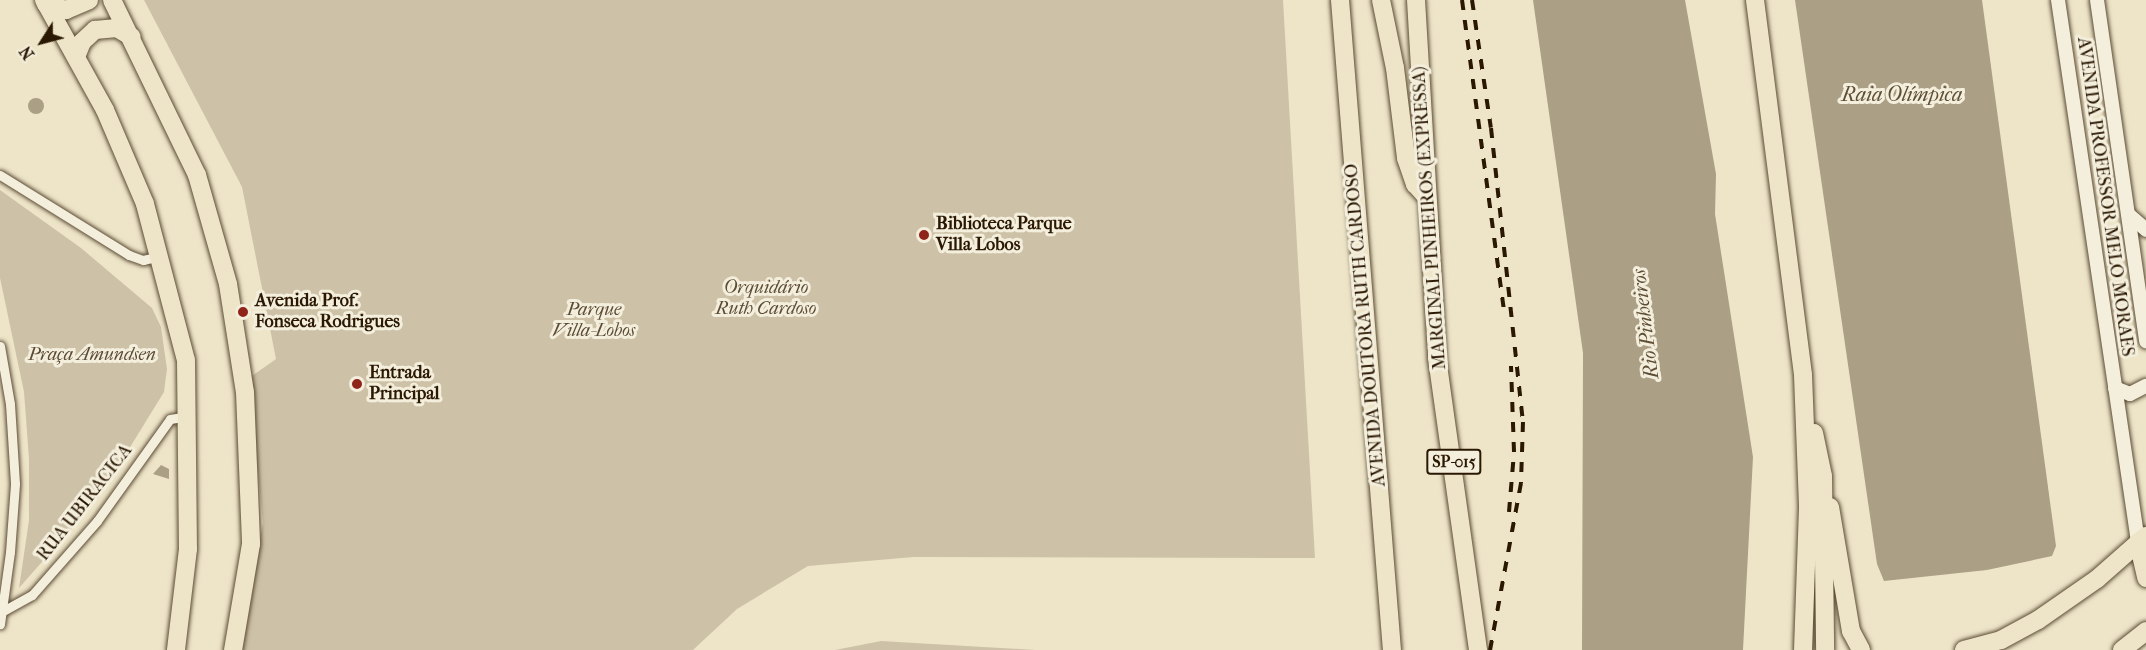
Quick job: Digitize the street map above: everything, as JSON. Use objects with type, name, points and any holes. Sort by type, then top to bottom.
[{"type":"highway","points":[[45,2],[66,10],[88,0]]},
{"type":"highway","points":[[112,0],[197,174],[228,284],[242,366],[252,544],[231,649]]},
{"type":"highway","name":"AVENIDA DOUTORA RUTH CARDOSO","points":[[1340,0],[1392,650]]},
{"type":"highway","points":[[1382,0],[1395,68],[1406,158],[1415,184],[1425,195]]},
{"type":"highway","name":"MARGINAL PINHEIROS (EXPRESSA)","points":[[1416,0],[1425,195],[1437,358],[1478,650]]},
{"type":"highway","points":[[1755,0],[1803,375],[1837,533],[1851,631],[1861,650]]},
{"type":"highway","points":[[45,2],[105,110],[145,204],[186,360],[189,416],[188,549],[177,642],[192,650]]},
{"type":"highway","points":[[76,57],[82,42],[95,30],[117,28],[132,37]]},
{"type":"highway","points":[[1803,375],[1808,508],[1803,650]]},
{"type":"highway","points":[[1823,476],[1825,650]]},
{"type":"highway","points":[[2142,539],[2146,578]]},
{"type":"highway","points":[[1964,650],[1999,645],[2072,598],[2142,539]]},
{"type":"highway","points":[[2122,650],[2146,631]]},
{"type":"street","name":"AVENIDA PROFESSOR MELO MORAES","points":[[2058,0],[2115,388],[2142,539]]},
{"type":"street","name":"AVENIDA PROFESSOR MELO MORAES","points":[[2097,0],[2143,299],[2146,342]]},
{"type":"street","points":[[0,175],[129,255],[143,260],[160,256]]},
{"type":"street","points":[[2129,214],[2146,230]]},
{"type":"street","points":[[0,346],[6,374],[15,484],[0,624]]},
{"type":"street","points":[[2115,388],[2130,394],[2146,386]]},
{"type":"street","name":"RUA UBIRACICA","points":[[3,611],[32,595],[97,521],[170,419],[189,416]]},
{"type":"green space","name":"Parque Villa-Lobos","points":[[144,0],[1283,0],[1315,558],[914,557],[808,566],[737,609],[693,650],[238,650],[263,523],[249,378],[276,359],[242,187]]},
{"type":"green space","name":"Praça Amundsen","points":[[0,190],[81,248],[152,308],[161,327],[167,369],[164,392],[100,496],[19,588],[29,520],[29,459],[24,392],[0,278]]},
{"type":"green space","points":[[881,641],[1036,650],[835,650]]},
{"type":"water","name":"Rio Pinheiros","points":[[1533,0],[1685,0],[1716,174],[1715,214],[1753,457],[1743,650],[1582,650],[1583,353]]},
{"type":"water","name":"Raia Olímpica","points":[[1795,0],[1982,0],[2056,546],[2052,556],[1987,570],[1884,581],[1877,564]]},
{"type":"water","points":[[36,98],[44,106],[36,114],[28,106]]},
{"type":"water","points":[[161,465],[169,469],[169,479],[153,474]]},
{"type":"railway","points":[[1462,0],[1504,312]]},
{"type":"railway","points":[[1472,0],[1491,128],[1523,422],[1521,483],[1490,650]]},
{"type":"railway","points":[[1509,512],[1514,452],[1511,366]]},
{"type":"place","name":"Biblioteca Parque Villa Lobos","points":[[924,235]]},
{"type":"place","name":"Avenida Prof. Fonseca Rodrigues","points":[[243,312]]},
{"type":"place","name":"Entrada Principal","points":[[357,384]]},
{"type":"park label","name":"Orquidário Ruth Cardoso","points":[[766,299]]}]
